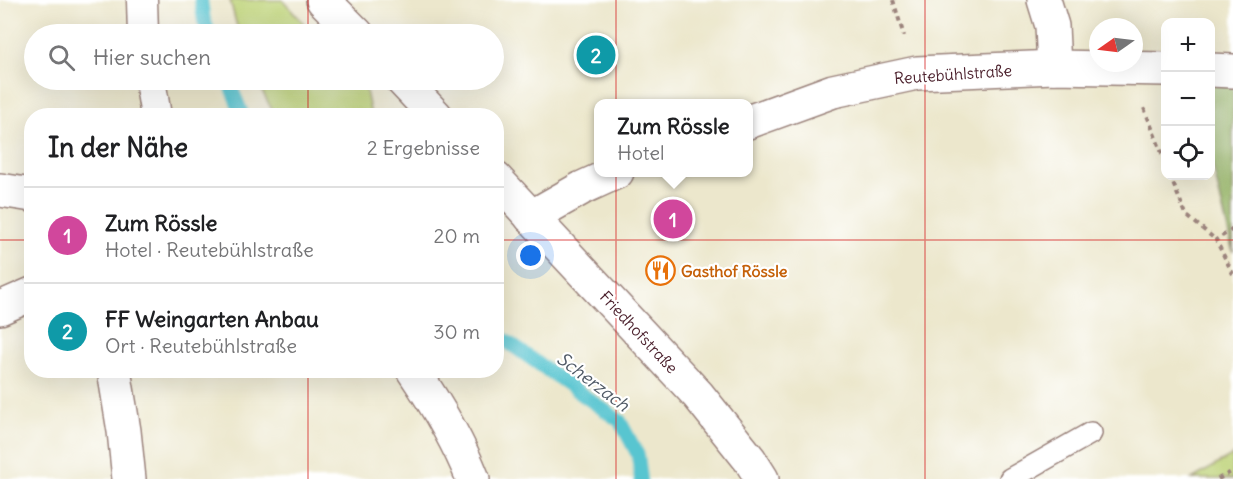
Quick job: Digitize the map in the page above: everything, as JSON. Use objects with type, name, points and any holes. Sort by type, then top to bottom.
[{"type":"street","points":[[142,0],[143,24]]},
{"type":"street","points":[[323,0],[347,24]]},
{"type":"street","points":[[1044,0],[1052,26],[1054,68]]},
{"type":"street","name":"Reutebühlstraße","points":[[753,120],[832,91],[906,75],[1089,68]]},
{"type":"street","name":"Reutebühlstraße","points":[[1143,68],[1161,69]]},
{"type":"street","points":[[1215,70],[1233,71]]},
{"type":"street","points":[[152,90],[155,108]]},
{"type":"street","points":[[411,90],[428,108]]},
{"type":"street","points":[[531,217],[606,177]]},
{"type":"street","name":"Friedhofstraße","points":[[504,193],[531,217],[698,395],[750,460],[762,479]]},
{"type":"street","points":[[0,308],[24,298]]},
{"type":"street","points":[[124,378],[129,479]]},
{"type":"street","points":[[418,378],[455,441],[473,479]]},
{"type":"lane","points":[[1010,479],[1091,434]]},
{"type":"path","points":[[1130,72],[1161,150]]},
{"type":"path","points":[[1172,180],[1186,215],[1216,240],[1233,274]]},
{"type":"path","points":[[1216,240],[1233,229]]},
{"type":"path","points":[[1218,479],[1233,471]]},
{"type":"green space","points":[[230,0],[283,0],[304,24],[236,24]]},
{"type":"green space","points":[[1233,81],[1233,252],[1215,176],[1215,82]]},
{"type":"green space","points":[[261,90],[365,90],[370,108],[271,108]]},
{"type":"green space","points":[[1233,455],[1233,479],[1192,479]]},
{"type":"waterway","name":"Scherzach","points":[[201,0],[205,24]]},
{"type":"waterway","name":"Scherzach","points":[[232,90],[240,108]]},
{"type":"waterway","name":"Scherzach","points":[[504,340],[620,421],[638,455],[641,479]]},
{"type":"place","name":"FF Weingarten Anbau","points":[[596,55]]},
{"type":"place","name":"Zum Rössle","points":[[673,219]]},
{"type":"place","name":"Gasthof Rössle","points":[[660,271]]}]
